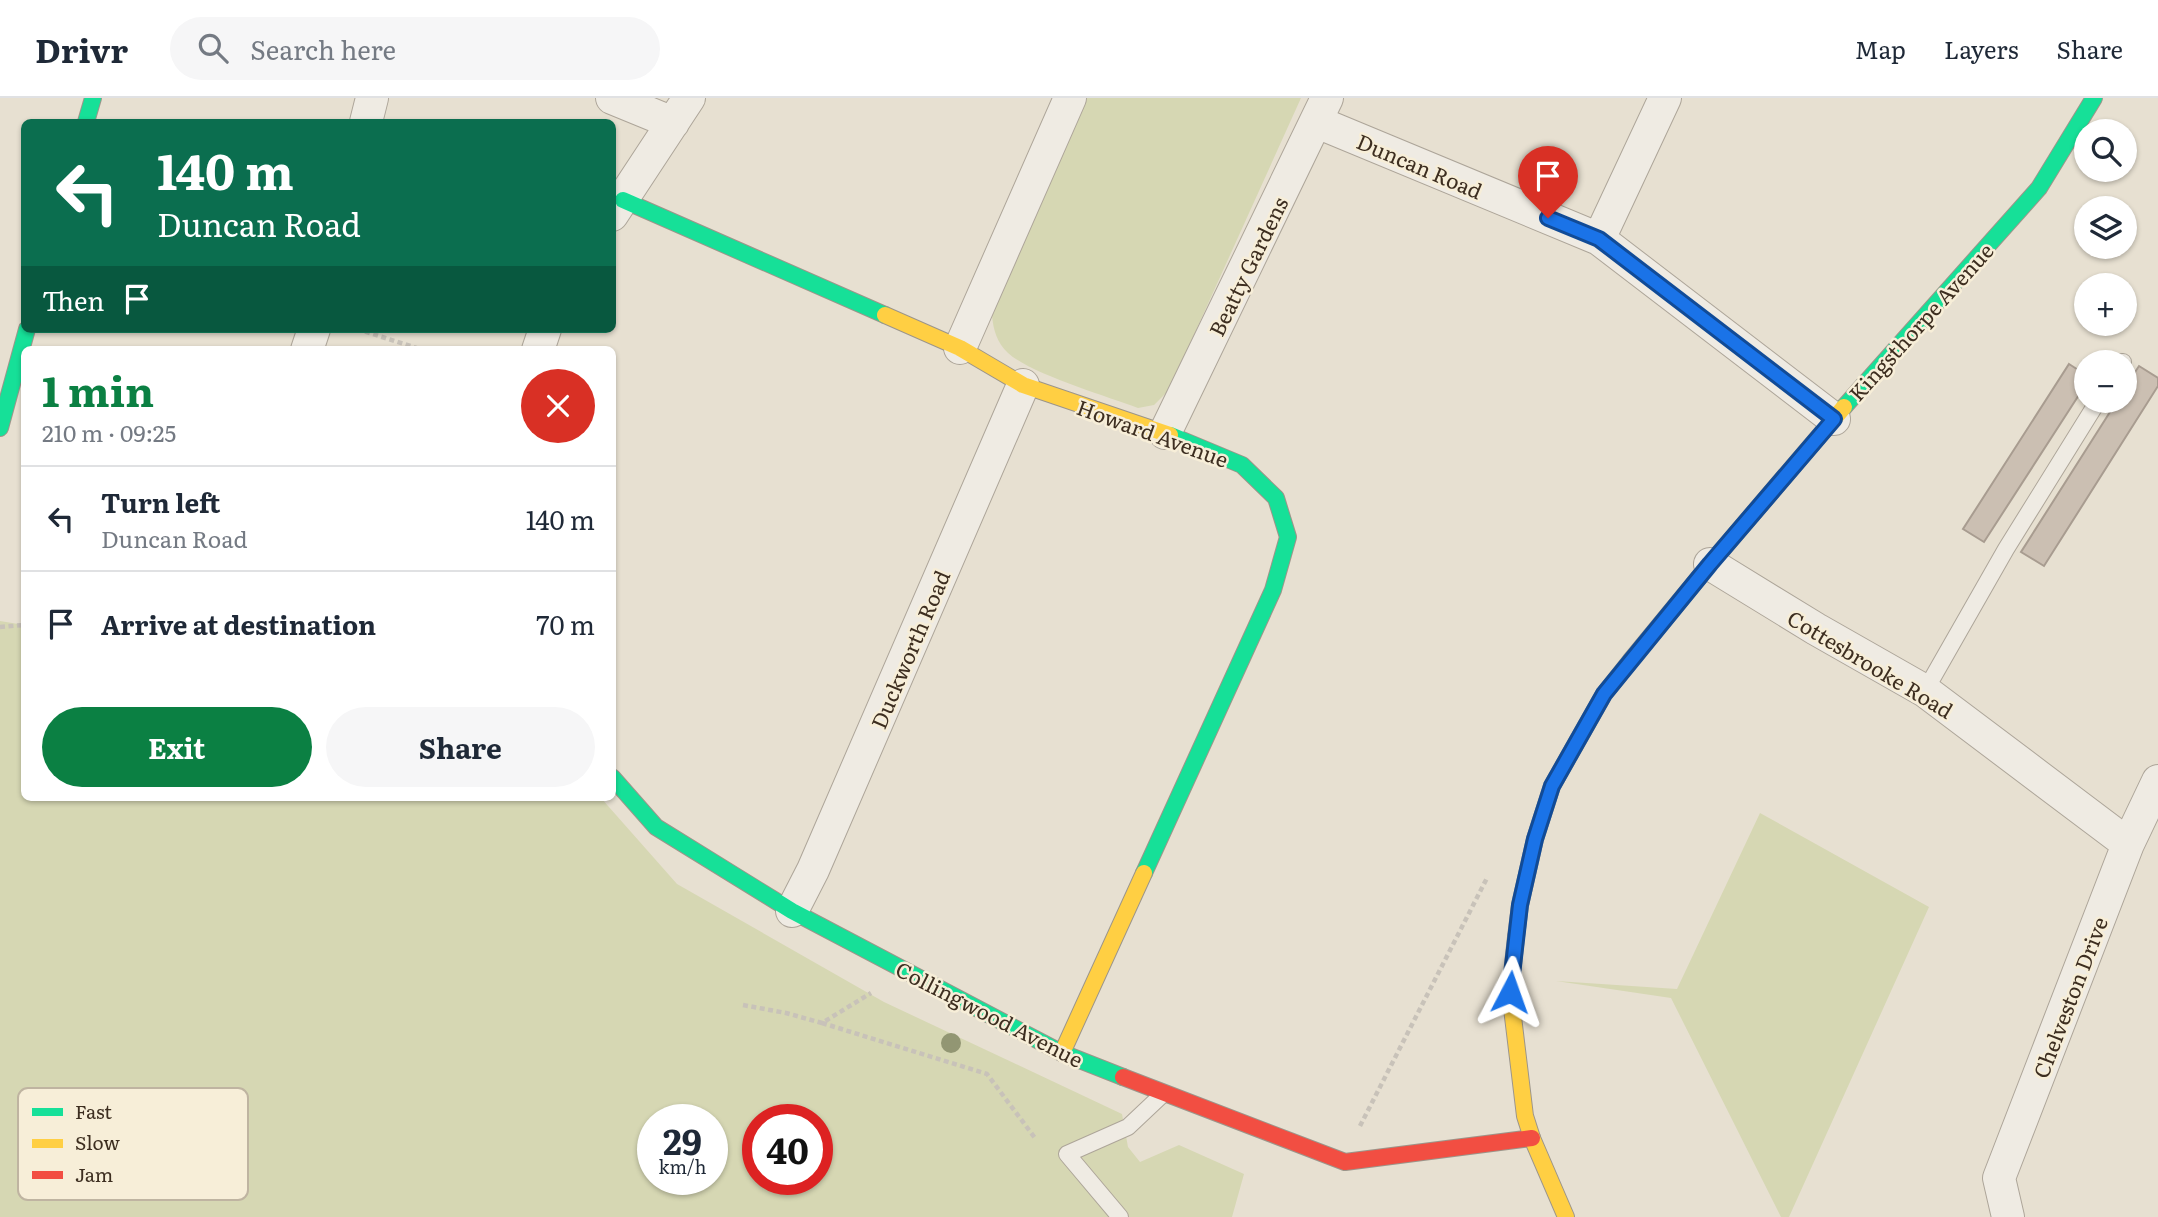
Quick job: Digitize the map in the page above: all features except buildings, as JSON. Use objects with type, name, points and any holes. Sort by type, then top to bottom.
[{"type":"main road","points":[[87,119],[93,98]]},
{"type":"main road","name":"Kingsthorpe Avenue","points":[[1566,1217],[1525,1116],[1510,992],[1520,905],[1535,839],[1552,786],[1604,694],[1834,419],[2039,188],[2094,98]]},
{"type":"main road","name":"Howard Avenue","points":[[618,207],[960,348],[1023,385],[1165,432],[1242,465],[1276,498],[1288,537],[1273,590],[1062,1053]]},
{"type":"main road","points":[[0,428],[21,351]]},
{"type":"main road","name":"Collingwood Avenue","points":[[616,782],[656,827],[792,911],[1062,1053],[1345,1162],[1532,1138]]},
{"type":"street","points":[[367,119],[372,98]]},
{"type":"street","points":[[612,98],[681,110],[618,207]]},
{"type":"street","points":[[960,348],[1070,98]]},
{"type":"street","points":[[1599,239],[1665,98]]},
{"type":"street","name":"Duncan Road","points":[[1322,110],[1599,239],[1834,419]]},
{"type":"street","name":"Beatty Gardens","points":[[1165,432],[1322,110]]},
{"type":"street","name":"Duckworth Road","points":[[792,911],[813,870],[1023,385]]},
{"type":"street","name":"Cottesbrooke Road","points":[[1710,564],[1925,691],[2128,844]]},
{"type":"street","name":"Chelveston Drive","points":[[2008,1217],[1999,1178],[2128,844],[2158,781]]},
{"type":"lane","points":[[1925,691],[2006,549],[2091,413]]},
{"type":"lane","points":[[1120,1217],[1067,1154],[1128,1127],[1165,1093]]},
{"type":"path","points":[[370,333],[410,346]]},
{"type":"path","points":[[0,627],[21,625]]},
{"type":"path","points":[[1345,1162],[1366,1111],[1490,872]]},
{"type":"path","points":[[822,1023],[889,982],[900,967]]},
{"type":"path","points":[[743,1005],[822,1023],[986,1074],[1035,1138]]},
{"type":"green space","points":[[1086,98],[1301,98],[1169,390],[1154,405],[1138,408],[1034,369],[1004,349],[993,325],[992,315]]},
{"type":"green space","points":[[0,621],[21,624],[21,801],[604,801],[677,884],[884,1002],[1122,1114],[1128,1147],[1140,1162],[1179,1145],[1244,1174],[1232,1217],[0,1217]]},
{"type":"green space","points":[[1760,813],[1929,907],[1789,1217],[1781,1217],[1671,998],[1556,981],[1677,989]]},
{"type":"traffic: fast","points":[[87,119],[93,98]]},
{"type":"traffic: fast","points":[[1844,407],[2039,188],[2094,98]]},
{"type":"traffic: fast","points":[[623,200],[885,315]]},
{"type":"traffic: fast","points":[[22,346],[26,333]]},
{"type":"traffic: fast","points":[[0,428],[21,351]]},
{"type":"traffic: fast","points":[[1144,873],[1273,590],[1288,537],[1276,498],[1242,465],[1170,435]]},
{"type":"traffic: fast","points":[[1516,937],[1520,905],[1535,839],[1552,786],[1604,694],[1631,660]]},
{"type":"traffic: fast","points":[[616,782],[656,827],[792,911],[1062,1053],[1123,1077]]},
{"type":"traffic: slow","points":[[885,315],[960,348],[1023,385],[1170,435]]},
{"type":"traffic: slow","points":[[1631,660],[1844,407]]},
{"type":"traffic: slow","points":[[1062,1053],[1144,873]]},
{"type":"traffic: slow","points":[[1516,937],[1510,992],[1525,1116],[1566,1217]]},
{"type":"traffic: jam","points":[[1123,1077],[1345,1162],[1532,1138]]},
{"type":"route","points":[[1510,992],[1520,905],[1535,839],[1552,786],[1604,694],[1834,419],[1599,239],[1548,218]]}]
